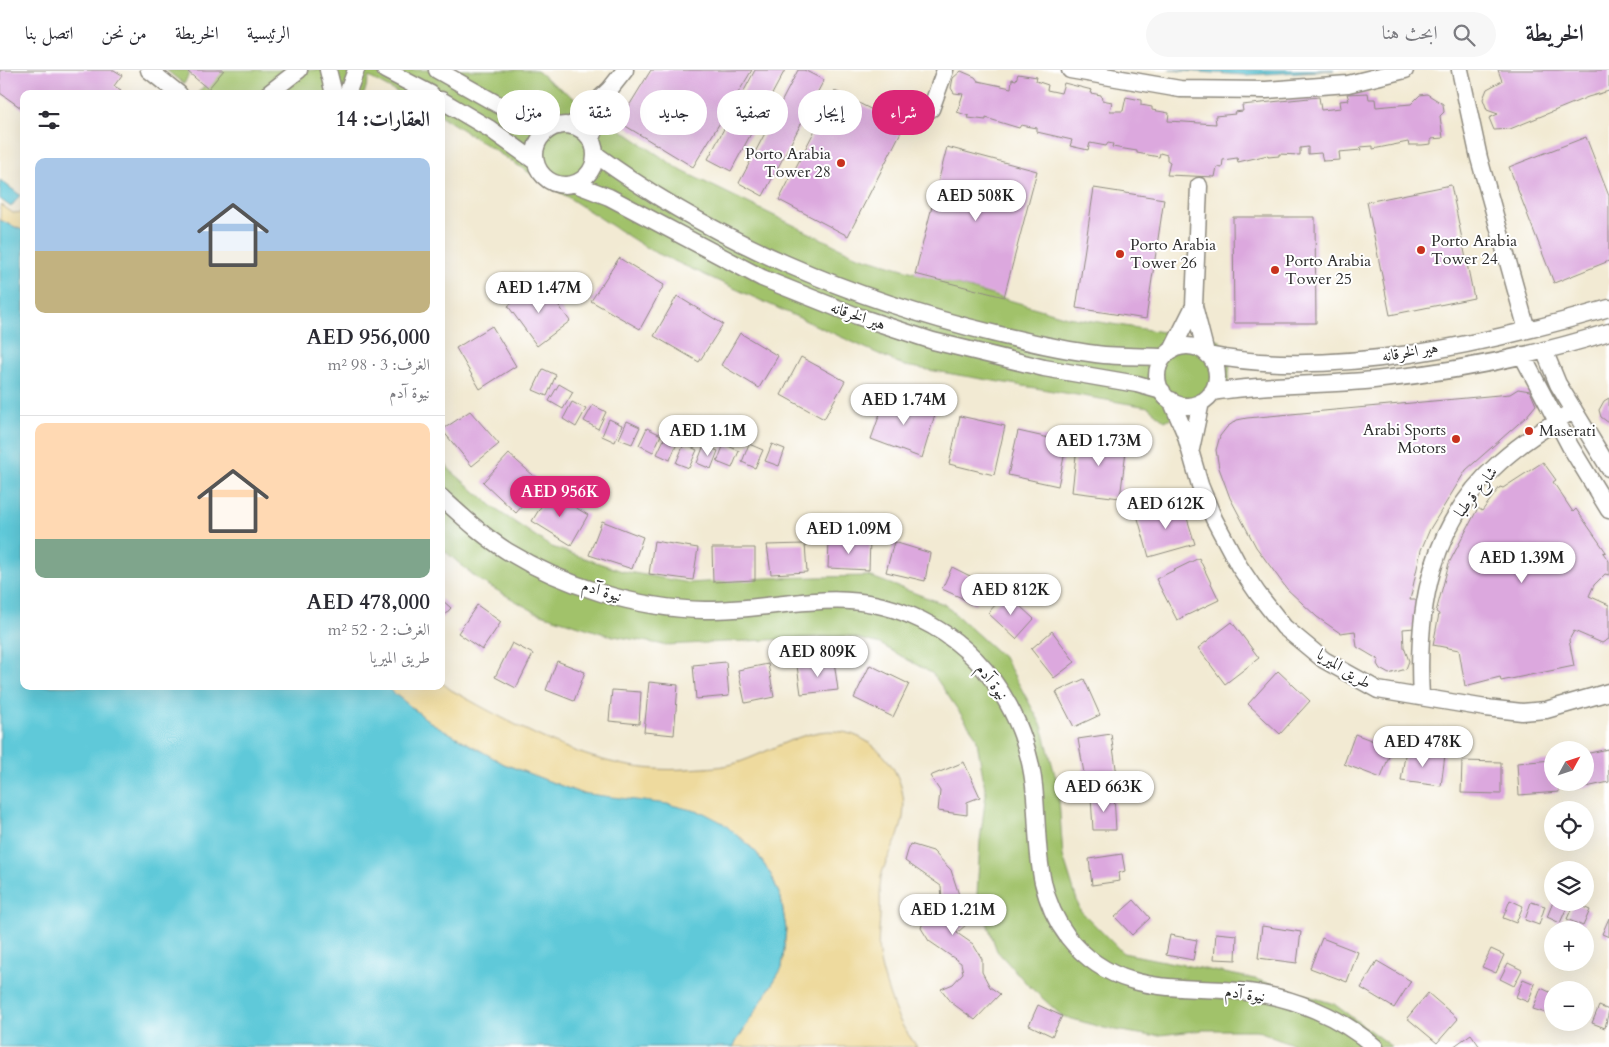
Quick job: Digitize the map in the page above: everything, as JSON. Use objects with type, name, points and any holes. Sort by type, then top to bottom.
[{"type":"street","points":[[149,70],[174,90]]},
{"type":"street","points":[[273,90],[299,70]]},
{"type":"street","points":[[328,70],[333,90]]},
{"type":"street","points":[[348,90],[356,70]]},
{"type":"street","points":[[385,70],[423,90]]},
{"type":"street","points":[[437,70],[513,113],[579,129],[593,148]]},
{"type":"street","points":[[610,89],[593,148],[590,172],[575,184],[565,186],[546,179],[540,172],[536,162],[535,150],[540,139],[548,130],[565,126],[610,89],[625,70]]},
{"type":"street","points":[[935,100],[945,70]]},
{"type":"street","points":[[1070,70],[1180,89],[1266,90],[1348,84],[1405,70]]},
{"type":"street","points":[[1460,70],[1480,158],[1527,330]]},
{"type":"street","points":[[445,102],[490,129],[536,162]]},
{"type":"street","name":"هير الخرقانه","points":[[593,148],[632,182],[669,203],[781,262],[841,287],[941,321],[1035,344],[1096,354],[1168,354]]},
{"type":"street","name":"هير الخرقانه","points":[[575,184],[609,197],[762,278],[857,316],[933,341],[1044,368],[1137,384],[1166,396]]},
{"type":"street","points":[[1194,306],[1158,371],[1166,396],[1186,405],[1206,397],[1217,376],[1214,364],[1207,354],[1194,306],[1199,186]]},
{"type":"street","name":"هير الخرقانه","points":[[1207,354],[1276,364],[1372,358],[1421,351],[1527,330],[1609,308]]},
{"type":"street","name":"هير الخرقانه","points":[[1206,397],[1253,386],[1375,380],[1427,374],[1544,350],[1609,332]]},
{"type":"street","points":[[1168,354],[1186,346],[1197,348],[1207,354]]},
{"type":"street","points":[[1544,350],[1558,384],[1609,468]]},
{"type":"street","points":[[1522,355],[1557,421],[1609,510]]},
{"type":"street","name":"طريق الميريا","points":[[1166,396],[1190,451],[1200,485],[1226,543],[1258,594],[1284,626],[1324,660],[1349,676],[1378,690],[1522,712],[1546,710],[1609,692]]},
{"type":"street","name":"طريق الميريا","points":[[1190,451],[1206,397]]},
{"type":"street","name":"شارع قرطبا","points":[[1421,697],[1418,657],[1422,607],[1433,563],[1447,532],[1463,505],[1499,462],[1574,410]]},
{"type":"street","name":"نيوة آدم","points":[[445,500],[464,518],[506,550],[542,570],[578,585],[629,600],[705,610],[803,600],[843,599],[882,605],[922,620],[963,648],[984,670],[1007,700],[1022,729],[1030,759],[1040,877],[1050,908],[1067,935],[1086,956],[1106,970],[1133,981],[1164,988],[1249,992],[1289,1001],[1328,1016],[1361,1034],[1375,1047]]},
{"type":"green space","points":[[166,70],[191,70],[184,84]]},
{"type":"green space","points":[[217,70],[536,70],[570,95],[570,135],[629,135],[682,171],[855,255],[1067,317],[1220,341],[1230,367],[1227,386],[1165,421],[1148,407],[905,366],[650,250],[445,119],[445,90],[393,90],[369,77],[365,90],[200,90]]},
{"type":"green space","points":[[445,463],[450,470],[498,511],[552,547],[622,571],[690,583],[767,578],[869,576],[944,604],[1005,659],[1042,726],[1058,786],[1063,856],[1080,910],[1123,953],[1255,979],[1334,1004],[1392,1047],[1300,1047],[1256,1030],[1203,1030],[1151,1036],[1104,1028],[1062,1016],[1027,984],[997,951],[977,895],[980,841],[986,794],[976,736],[933,674],[880,644],[847,636],[665,645],[608,635],[535,612],[479,580],[445,551]]},
{"type":"sand","points":[[0,204],[13,213],[20,212],[20,229],[0,220]]},
{"type":"sand","points":[[445,685],[506,720],[564,747],[623,765],[654,769],[709,768],[733,764],[796,738],[828,731],[845,732],[861,738],[873,746],[883,755],[898,777],[904,803],[900,830],[881,877],[879,955],[884,978],[894,1007],[902,1024],[917,1047],[733,1047],[782,968],[786,929],[781,898],[771,875],[756,852],[742,838],[624,800],[580,793],[504,764],[430,722],[390,690],[445,690]]},
{"type":"water","points":[[1169,70],[1334,70],[1245,75]]},
{"type":"water","points":[[0,180],[20,195],[11,207],[0,199]]},
{"type":"water","points":[[0,220],[20,229],[20,690],[390,690],[430,722],[504,764],[580,793],[667,804],[704,813],[723,823],[756,852],[771,875],[781,898],[786,929],[782,968],[733,1047],[0,1047]]},
{"type":"building","points":[[0,70],[114,70],[122,75],[114,86],[121,90],[20,90],[20,107],[0,93]]},
{"type":"building","points":[[190,70],[224,70],[208,89],[188,72]]},
{"type":"building","points":[[651,70],[752,70],[740,90],[717,90],[717,128],[693,167],[640,135],[707,135],[707,90],[640,90],[640,135],[630,129],[630,104]]},
{"type":"building","points":[[755,70],[785,70],[774,90],[744,90]]},
{"type":"building","points":[[798,70],[804,70],[824,80],[819,90],[798,90],[798,129],[763,196],[739,183],[764,135],[788,135],[788,90]]},
{"type":"building","points":[[1498,70],[1609,70],[1609,91],[1588,97],[1510,129],[1494,130],[1489,118],[1498,114],[1487,110],[1483,99],[1487,89],[1502,81]]},
{"type":"building","points":[[961,71],[975,77],[978,81],[1011,88],[1012,79],[1016,80],[1018,74],[1037,77],[1036,81],[1048,85],[1047,90],[1061,93],[1064,83],[1092,90],[1091,93],[1101,95],[1102,100],[1112,102],[1110,111],[1123,111],[1126,97],[1141,100],[1141,105],[1152,107],[1152,110],[1169,113],[1168,121],[1216,124],[1215,116],[1235,114],[1234,112],[1243,111],[1242,105],[1319,97],[1321,110],[1341,108],[1340,101],[1349,100],[1347,94],[1368,93],[1369,99],[1375,99],[1376,107],[1411,104],[1420,95],[1427,94],[1443,104],[1444,112],[1440,116],[1443,138],[1431,139],[1431,144],[1422,145],[1409,145],[1408,142],[1373,149],[1373,146],[1360,147],[1361,150],[1339,152],[1340,160],[1323,161],[1321,153],[1308,154],[1308,147],[1300,148],[1300,155],[1279,154],[1279,156],[1268,157],[1268,155],[1238,162],[1237,158],[1223,160],[1222,168],[1217,167],[1215,177],[1167,175],[1170,162],[1167,160],[1167,155],[1160,153],[1159,157],[1137,153],[1137,151],[1112,147],[1113,144],[1108,143],[1106,146],[1090,143],[1088,150],[1070,146],[1072,140],[1037,132],[1037,128],[1021,125],[1019,128],[986,118],[986,120],[968,118],[969,116],[957,112],[963,94],[954,93],[951,88],[953,78]]},
{"type":"building","name":"Porto Arabia Tower 28","points":[[862,105],[872,110],[872,135],[899,135],[848,236],[779,200],[812,135],[862,135]]},
{"type":"building","points":[[721,135],[750,135],[731,171],[708,159]]},
{"type":"building","points":[[1586,137],[1609,196],[1609,261],[1554,283],[1509,167]]},
{"type":"building","points":[[947,147],[1037,171],[1004,297],[915,274]]},
{"type":"building","name":"Porto Arabia Tower 24","points":[[1451,185],[1474,298],[1390,315],[1367,202]]},
{"type":"building","name":"Porto Arabia Tower 26","points":[[1094,188],[1164,199],[1146,319],[1076,308]]},
{"type":"building","name":"Porto Arabia Tower 25","points":[[1233,217],[1315,217],[1316,323],[1234,323]]},
{"type":"building","points":[[619,258],[664,285],[640,329],[591,301]]},
{"type":"building","points":[[541,281],[570,321],[537,346],[508,306]]},
{"type":"building","points":[[677,296],[723,324],[699,362],[654,336]]},
{"type":"building","points":[[492,326],[516,366],[480,389],[456,348]]},
{"type":"building","points":[[740,333],[778,356],[759,388],[721,365]]},
{"type":"building","points":[[801,357],[845,381],[824,419],[781,395]]},
{"type":"building","points":[[543,369],[556,375],[547,396],[533,390]]},
{"type":"building","points":[[559,384],[573,392],[563,409],[549,401]]},
{"type":"building","points":[[1518,389],[1530,391],[1536,405],[1526,417],[1466,470],[1430,529],[1421,550],[1410,600],[1418,600],[1415,628],[1403,629],[1404,647],[1409,661],[1406,669],[1389,674],[1380,669],[1377,664],[1379,660],[1357,647],[1355,631],[1340,633],[1317,617],[1287,589],[1256,547],[1230,498],[1219,468],[1216,450],[1220,436],[1227,427],[1237,420],[1247,418],[1510,394]]},
{"type":"building","points":[[887,394],[936,411],[922,458],[871,439]]},
{"type":"building","points":[[1609,398],[1609,423],[1601,417],[1599,410],[1604,401]]},
{"type":"building","points":[[572,402],[586,409],[576,427],[563,419]]},
{"type":"building","points":[[593,405],[606,412],[598,429],[584,421]]},
{"type":"building","points":[[470,411],[499,444],[472,466],[445,434],[445,428]]},
{"type":"building","points":[[960,416],[1005,426],[994,475],[949,464]]},
{"type":"building","points":[[609,419],[622,425],[615,442],[602,436]]},
{"type":"building","points":[[627,421],[640,427],[632,444],[619,439]]},
{"type":"building","points":[[647,428],[661,435],[653,452],[639,445]]},
{"type":"building","points":[[1018,431],[1067,442],[1058,486],[1008,475]]},
{"type":"building","points":[[666,435],[678,441],[670,460],[657,454]]},
{"type":"building","points":[[1078,437],[1127,443],[1120,498],[1072,492]]},
{"type":"building","points":[[684,444],[697,450],[689,468],[676,463]]},
{"type":"building","points":[[724,444],[739,451],[732,468],[717,462]]},
{"type":"building","points":[[749,444],[763,450],[755,468],[742,462]]},
{"type":"building","points":[[772,444],[785,449],[779,466],[765,461]]},
{"type":"building","points":[[704,445],[718,451],[711,469],[697,463]]},
{"type":"building","points":[[509,454],[542,483],[516,513],[483,482]]},
{"type":"building","points":[[1543,462],[1556,480],[1553,482],[1573,512],[1576,509],[1606,552],[1603,553],[1609,561],[1609,575],[1605,574],[1594,585],[1589,596],[1609,605],[1609,639],[1602,643],[1574,631],[1569,640],[1574,666],[1501,681],[1500,677],[1465,686],[1459,650],[1433,645],[1439,614],[1436,612],[1449,563],[1478,508],[1482,511],[1500,487],[1503,488]]},
{"type":"building","points":[[550,492],[588,515],[571,545],[532,521]]},
{"type":"building","points":[[1182,502],[1195,544],[1149,557],[1137,515]]},
{"type":"building","points":[[602,521],[643,537],[632,569],[589,555]]},
{"type":"building","points":[[870,539],[869,570],[828,568],[829,541]]},
{"type":"building","points":[[654,541],[698,548],[693,580],[649,574]]},
{"type":"building","points":[[894,542],[930,553],[925,581],[886,572]]},
{"type":"building","points":[[805,544],[807,572],[771,574],[767,545]]},
{"type":"building","points":[[712,548],[755,548],[755,580],[713,582]]},
{"type":"building","points":[[1199,558],[1219,600],[1177,620],[1156,579]]},
{"type":"building","points":[[952,567],[986,584],[975,604],[942,589]]},
{"type":"building","points":[[1006,593],[1034,619],[1016,639],[988,613]]},
{"type":"building","points":[[445,603],[451,608],[445,615]]},
{"type":"building","points":[[477,605],[501,622],[482,650],[458,633]]},
{"type":"building","points":[[1232,622],[1259,658],[1225,684],[1198,648]]},
{"type":"building","points":[[1052,631],[1075,662],[1054,678],[1031,649]]},
{"type":"building","points":[[512,643],[533,654],[516,688],[495,677]]},
{"type":"building","points":[[557,661],[585,672],[574,701],[546,690]]},
{"type":"building","points":[[834,661],[838,690],[801,694],[797,666]]},
{"type":"building","points":[[726,662],[729,696],[696,699],[693,665]]},
{"type":"building","points":[[768,664],[774,697],[745,703],[738,670]]},
{"type":"building","points":[[870,665],[909,684],[893,717],[854,698]]},
{"type":"building","points":[[1278,671],[1310,701],[1280,734],[1248,704]]},
{"type":"building","points":[[1084,679],[1100,715],[1074,727],[1056,692]]},
{"type":"building","points":[[649,682],[678,685],[674,735],[644,732]]},
{"type":"building","points":[[612,690],[641,692],[639,724],[609,721]]},
{"type":"building","points":[[1111,734],[1117,775],[1085,779],[1078,739]]},
{"type":"building","points":[[1355,734],[1392,748],[1381,778],[1344,764]]},
{"type":"building","points":[[1406,749],[1445,755],[1441,786],[1401,781]]},
{"type":"building","points":[[1608,749],[1609,782],[1594,785],[1594,752]]},
{"type":"building","points":[[1462,761],[1501,762],[1501,794],[1461,793]]},
{"type":"building","points":[[1544,761],[1544,791],[1559,792],[1519,795],[1517,763]]},
{"type":"building","points":[[964,762],[980,797],[967,802],[967,815],[938,811],[940,791],[930,776]]},
{"type":"building","points":[[1114,795],[1116,830],[1093,830],[1091,796]]},
{"type":"building","points":[[910,844],[933,851],[951,870],[968,923],[957,933],[973,944],[982,959],[982,972],[990,987],[1000,994],[975,1020],[952,1003],[941,989],[953,984],[963,973],[961,963],[929,941],[921,928],[925,917],[934,912],[942,899],[941,886],[905,861]]},
{"type":"building","points":[[1122,854],[1125,871],[1119,873],[1120,881],[1092,885],[1089,859]]},
{"type":"building","points":[[1134,900],[1150,918],[1132,935],[1115,917]]},
{"type":"building","points":[[1510,900],[1523,906],[1516,923],[1503,918]]},
{"type":"building","points":[[1531,902],[1544,906],[1539,925],[1525,920]]},
{"type":"building","points":[[1549,911],[1565,911],[1561,921],[1547,917]]},
{"type":"building","points":[[1570,911],[1590,911],[1585,921],[1567,919]]},
{"type":"building","points":[[1609,918],[1609,937],[1602,934]]},
{"type":"building","points":[[1262,926],[1301,932],[1297,963],[1258,958]]},
{"type":"building","points":[[1216,933],[1237,935],[1236,960],[1214,959]]},
{"type":"building","points":[[1170,935],[1197,940],[1193,960],[1166,955]]},
{"type":"building","points":[[1322,938],[1358,952],[1347,982],[1310,968]]},
{"type":"building","points":[[1491,949],[1504,955],[1496,973],[1482,967]]},
{"type":"building","points":[[1377,961],[1411,981],[1394,1008],[1361,988]]},
{"type":"building","points":[[1508,963],[1522,970],[1514,986],[1500,979]]},
{"type":"building","points":[[1523,979],[1535,984],[1528,1002],[1516,997]]},
{"type":"building","points":[[1541,988],[1544,989],[1544,1012],[1533,1009]]},
{"type":"building","points":[[1428,993],[1458,1019],[1437,1043],[1407,1018]]},
{"type":"building","points":[[1038,1005],[1062,1016],[1052,1036],[1029,1025]]},
{"type":"building","points":[[1599,1006],[1609,1010],[1605,1028],[1594,1024],[1594,1018]]},
{"type":"building","points":[[1471,1034],[1480,1047],[1453,1047]]},
{"type":"place","name":"Porto Arabia Tower 28","points":[[841,163]]},
{"type":"place","name":"Porto Arabia Tower 24","points":[[1421,250]]},
{"type":"place","name":"Porto Arabia Tower 26","points":[[1120,254]]},
{"type":"place","name":"Porto Arabia Tower 25","points":[[1275,270]]},
{"type":"place","name":"Maserati","points":[[1529,431]]},
{"type":"place","name":"Arabi Sports Motors","points":[[1456,439]]}]
